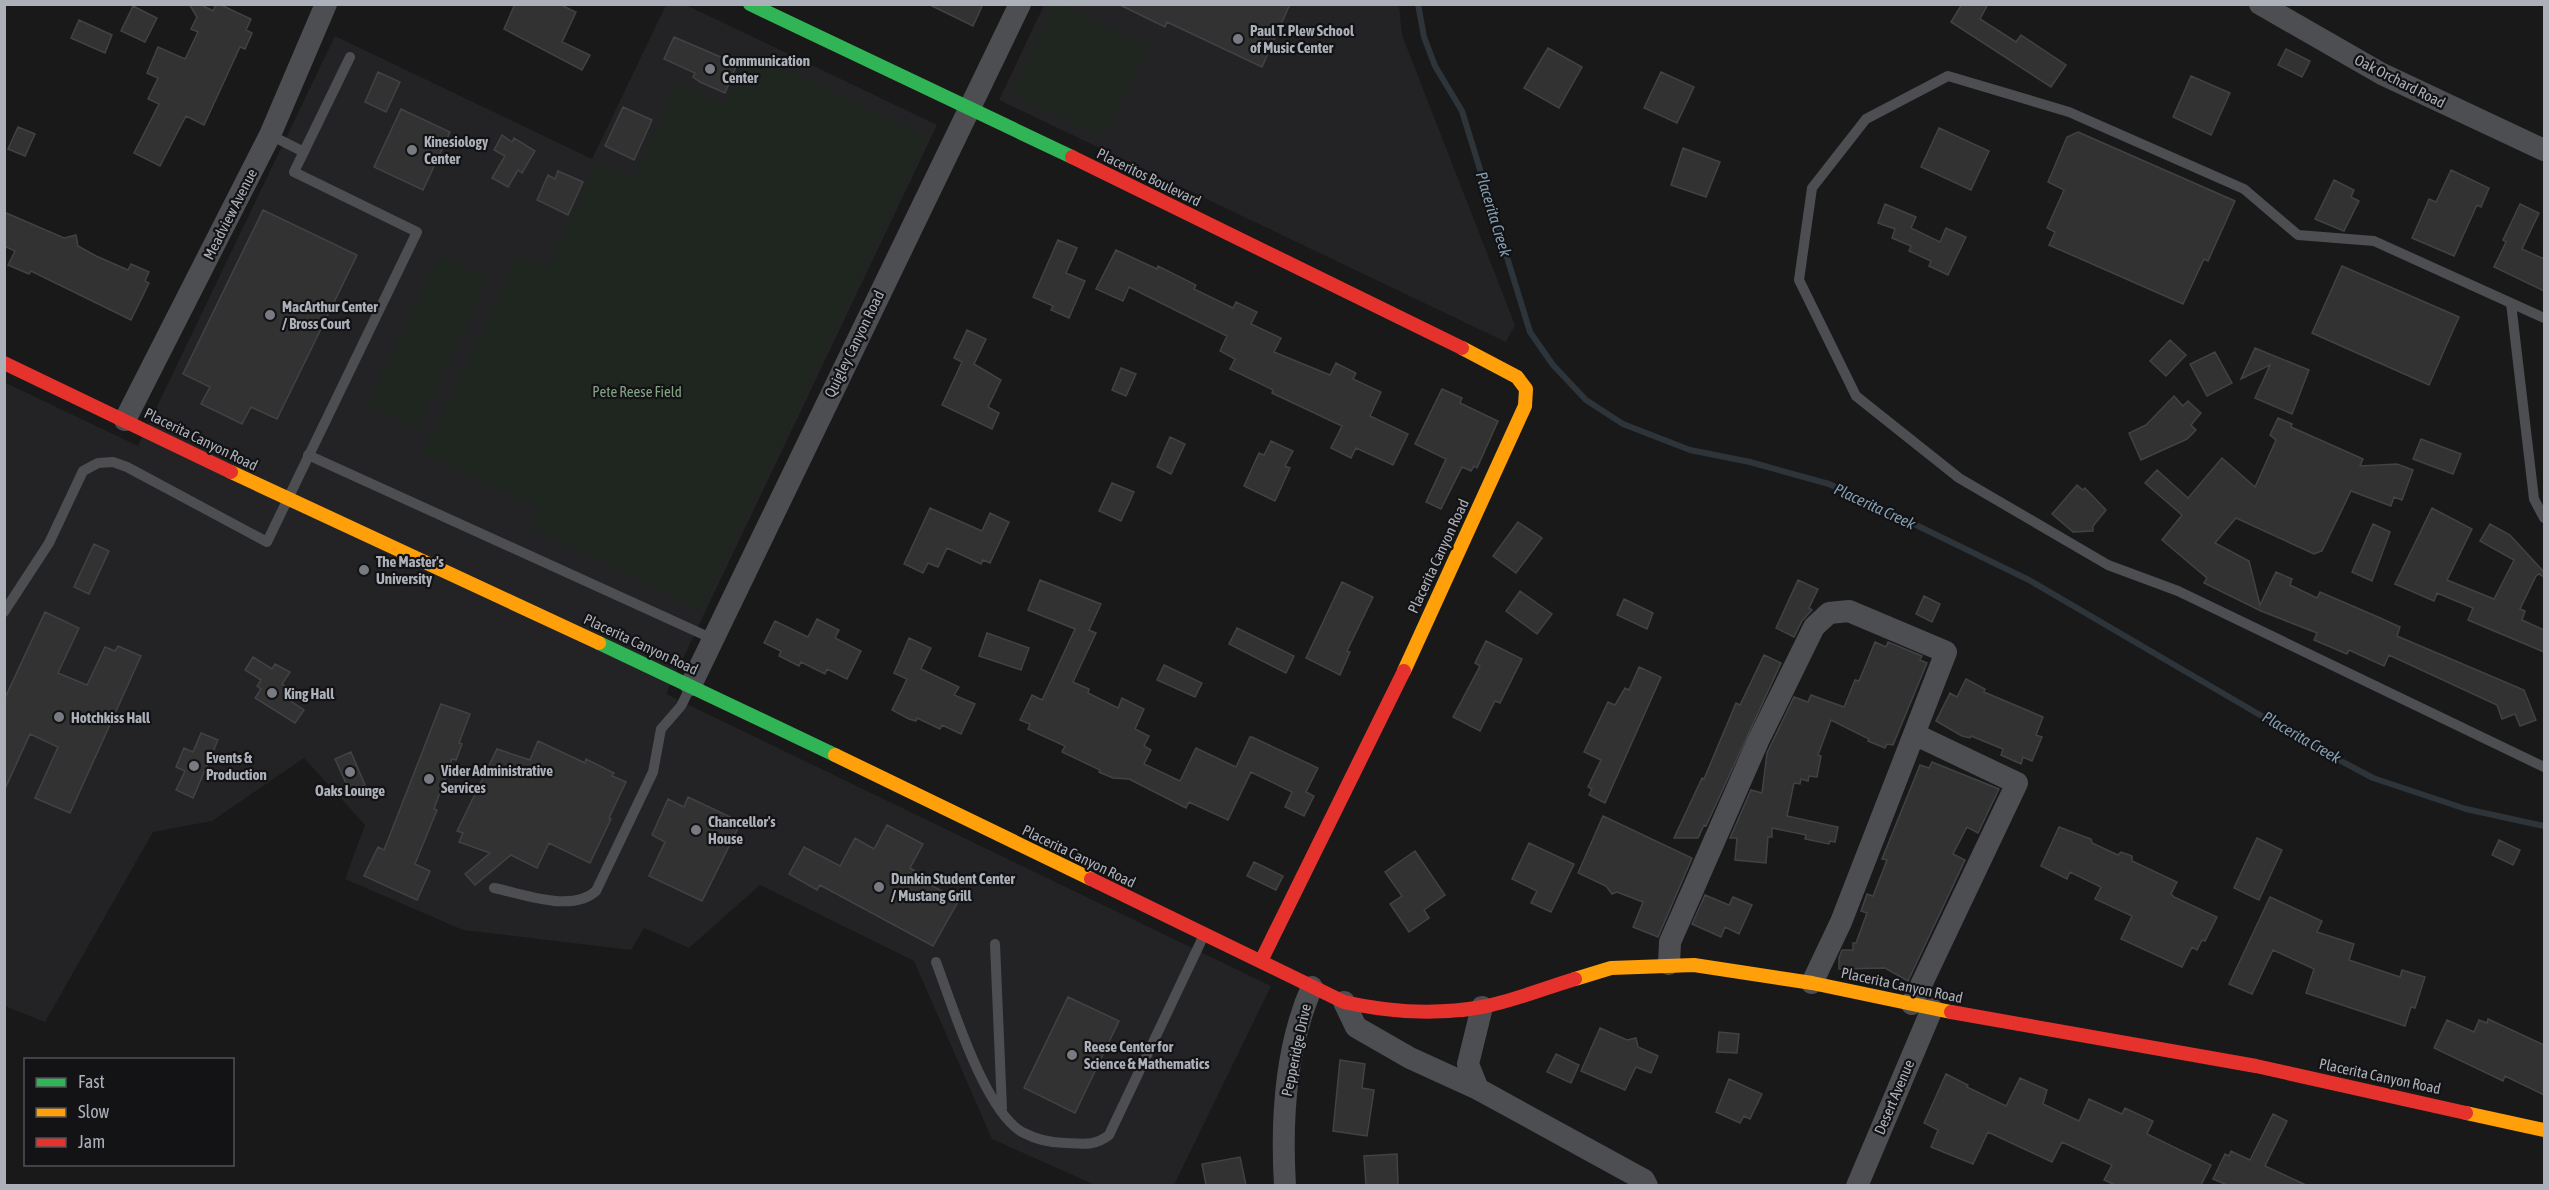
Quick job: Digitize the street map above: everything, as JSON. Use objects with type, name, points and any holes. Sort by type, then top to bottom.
[{"type":"street","name":"Meadview Avenue","points":[[125,420],[270,135],[326,4]]},
{"type":"street","name":"Placeritos Boulevard","points":[[750,4],[968,107],[1491,362],[1517,377],[1526,389]]},
{"type":"street","name":"Quigley Canyon Road","points":[[692,685],[968,107],[1020,4]]},
{"type":"street","name":"Oak Orchard Road","points":[[2260,4],[2382,74],[2544,150]]},
{"type":"street","name":"Placerita Canyon Road","points":[[4,363],[287,499],[692,685],[1344,1002],[1378,1010],[1402,1012],[1482,1007],[1611,968],[1669,964],[1710,967],[1812,983],[1922,1007],[2256,1066],[2544,1130]]},
{"type":"street","name":"Placerita Canyon Road","points":[[1261,961],[1384,715],[1525,406],[1526,389]]},
{"type":"street","points":[[1669,964],[1670,942],[1758,741],[1820,619],[1839,610],[1849,611],[1946,652],[1841,922],[1812,983]]},
{"type":"street","name":"Desert Avenue","points":[[1857,1185],[1922,1007],[2017,783],[1914,734]]},
{"type":"street","name":"Pepperidge Drive","points":[[1285,1185],[1282,1134],[1288,1078],[1306,1001],[1312,987]]},
{"type":"street","points":[[1344,1002],[1356,1027],[1410,1058],[1478,1089],[1644,1180],[1647,1185]]},
{"type":"street","points":[[1478,1089],[1468,1064],[1482,1007]]},
{"type":"lane","points":[[4,612],[49,543],[83,471],[98,463],[113,462],[127,467],[267,542],[417,232],[294,172],[350,57]]},
{"type":"lane","points":[[2544,318],[2374,241],[2298,235],[2244,189],[2069,112],[1948,76],[1866,119],[1812,188],[1799,280],[1856,396],[1959,478],[2108,565],[2178,591],[2544,767]]},
{"type":"lane","points":[[270,135],[304,152]]},
{"type":"lane","points":[[2511,303],[2534,499],[2544,518]]},
{"type":"lane","points":[[308,455],[713,639]]},
{"type":"lane","points":[[494,888],[568,902],[588,898],[597,891],[653,772],[661,729],[681,706],[692,685]]},
{"type":"lane","points":[[936,962],[986,1088],[1010,1122],[1022,1132],[1051,1143],[1097,1144],[1109,1135],[1204,935]]},
{"type":"lane","points":[[995,944],[1002,1109]]},
{"type":"shaded area","name":"The Master's University","points":[[666,5],[686,5],[937,125],[666,694],[1271,986],[1174,1185],[1095,1185],[992,1139],[914,961],[760,885],[689,948],[644,928],[631,950],[463,930],[345,879],[365,825],[304,758],[212,821],[153,832],[45,1022],[5,1006],[4,382],[138,446],[335,36],[592,159]]},
{"type":"shaded area","points":[[1044,5],[1399,5],[1402,35],[1515,325],[1506,342],[999,100]]},
{"type":"green space","points":[[1054,4],[1061,5],[1148,46],[1103,138],[1011,94]]},
{"type":"green space","name":"Pete Reese Field","points":[[749,52],[928,137],[701,610],[531,528],[540,509],[423,453],[518,255],[546,268],[597,163],[632,179],[678,82],[724,104]]},
{"type":"green space","points":[[439,255],[489,279],[417,429],[367,405]]},
{"type":"building","points":[[189,4],[200,4],[213,11],[216,4],[219,4],[251,19],[246,30],[252,33],[245,49],[240,47],[204,125],[186,116],[160,166],[134,153],[159,104],[148,99],[158,78],[147,73],[158,47],[185,59],[198,32],[191,29],[197,17]]},
{"type":"building","points":[[515,4],[559,4],[576,12],[562,42],[590,55],[582,70],[504,29]]},
{"type":"building","points":[[928,4],[983,4],[973,26]]},
{"type":"building","name":"Paul T. Plew School of Music Center","points":[[1118,4],[1290,4],[1262,67],[1167,22],[1165,27]]},
{"type":"building","points":[[1962,4],[1988,4],[1980,19],[2016,42],[2021,35],[2066,65],[2051,87],[1951,22]]},
{"type":"building","points":[[133,6],[157,18],[145,42],[121,31]]},
{"type":"building","points":[[79,20],[112,35],[105,53],[71,38]]},
{"type":"building","name":"Communication Center","points":[[674,37],[737,64],[725,93],[700,82],[693,77],[695,73],[664,59]]},
{"type":"building","points":[[1548,48],[1582,67],[1559,108],[1524,88]]},
{"type":"building","points":[[2286,49],[2310,61],[2302,77],[2278,65]]},
{"type":"building","points":[[378,72],[400,82],[386,112],[365,102]]},
{"type":"building","points":[[1661,72],[1694,87],[1677,123],[1644,108]]},
{"type":"building","points":[[2191,76],[2230,93],[2211,135],[2173,117]]},
{"type":"building","points":[[623,107],[652,120],[634,160],[605,146]]},
{"type":"building","name":"Kinesiology Center","points":[[401,109],[450,132],[423,190],[374,167]]},
{"type":"building","points":[[18,127],[35,134],[25,156],[8,149]]},
{"type":"building","points":[[1939,128],[1989,151],[1971,190],[1921,167]]},
{"type":"building","points":[[2078,132],[2235,201],[2208,261],[2204,259],[2183,304],[2049,245],[2055,232],[2047,228],[2064,190],[2048,182],[2067,137]]},
{"type":"building","points":[[502,135],[512,142],[514,138],[535,151],[522,173],[518,170],[508,187],[492,178],[505,156],[494,150]]},
{"type":"building","points":[[1683,148],[1720,162],[1706,197],[1671,185]]},
{"type":"building","points":[[2451,170],[2489,188],[2481,207],[2477,205],[2454,256],[2412,238],[2429,199],[2436,202]]},
{"type":"building","points":[[558,171],[583,182],[568,215],[537,200],[548,175],[555,179]]},
{"type":"building","points":[[2334,180],[2354,190],[2351,197],[2359,201],[2344,231],[2315,219]]},
{"type":"building","points":[[1885,204],[1916,217],[1911,228],[1940,242],[1946,228],[1966,237],[1948,275],[1929,266],[1931,261],[1909,251],[1911,246],[1892,238],[1895,229],[1878,223]]},
{"type":"building","points":[[2520,204],[2539,213],[2522,249],[2544,259],[2544,291],[2494,267],[2506,242],[2503,240]]},
{"type":"building","name":"MacArthur Center / Bross Court","points":[[263,210],[357,255],[277,419],[251,407],[242,424],[201,404],[210,387],[183,374]]},
{"type":"building","points":[[4,212],[64,238],[76,235],[78,246],[96,256],[128,270],[131,264],[149,272],[145,281],[149,283],[131,320],[31,271],[29,274],[8,265],[15,251],[4,246]]},
{"type":"building","points":[[1058,240],[1077,248],[1066,273],[1085,281],[1069,318],[1051,310],[1053,306],[1033,297]]},
{"type":"building","points":[[1116,250],[1157,269],[1158,266],[1196,285],[1194,289],[1233,308],[1236,302],[1257,312],[1251,324],[1281,338],[1274,352],[1330,375],[1336,363],[1356,373],[1353,379],[1381,392],[1370,416],[1408,434],[1393,465],[1356,448],[1351,458],[1331,448],[1342,426],[1272,393],[1273,390],[1230,369],[1235,359],[1220,351],[1227,336],[1129,287],[1123,301],[1096,289]]},
{"type":"building","points":[[2342,266],[2459,317],[2429,385],[2312,333]]},
{"type":"building","points":[[967,330],[986,339],[974,364],[1001,380],[988,407],[999,413],[992,429],[942,405],[962,362],[954,358]]},
{"type":"building","points":[[2170,340],[2186,355],[2166,376],[2150,361]]},
{"type":"building","points":[[2255,348],[2309,370],[2292,414],[2255,398],[2270,365],[2241,379]]},
{"type":"building","points":[[2215,352],[2232,383],[2207,396],[2190,364]]},
{"type":"building","points":[[1121,368],[1136,374],[1126,396],[1112,390]]},
{"type":"building","points":[[1442,389],[1462,398],[1460,403],[1498,421],[1477,468],[1474,466],[1471,471],[1462,467],[1441,509],[1426,502],[1446,459],[1415,444]]},
{"type":"building","points":[[2174,396],[2183,406],[2188,401],[2201,413],[2191,425],[2196,430],[2187,439],[2141,460],[2129,433],[2146,425]]},
{"type":"building","points":[[2278,418],[2292,424],[2291,427],[2363,459],[2360,466],[2397,464],[2413,470],[2402,500],[2394,497],[2391,506],[2351,491],[2322,551],[2314,554],[2236,518],[2215,543],[2249,561],[2260,605],[2276,572],[2292,579],[2290,585],[2317,598],[2320,592],[2378,617],[2400,627],[2397,636],[2524,690],[2536,720],[2520,726],[2515,714],[2502,719],[2497,705],[2389,655],[2384,666],[2349,650],[2347,654],[2314,640],[2317,633],[2261,611],[2204,583],[2207,578],[2162,540],[2182,515],[2145,483],[2157,470],[2188,498],[2222,458],[2255,487],[2276,440],[2270,435]]},
{"type":"building","points":[[1170,437],[1185,444],[1171,474],[1157,467]]},
{"type":"building","points":[[2421,439],[2461,454],[2453,474],[2413,459]]},
{"type":"building","points":[[1271,441],[1293,451],[1285,466],[1290,468],[1275,501],[1244,486],[1259,453],[1264,455]]},
{"type":"building","points":[[1112,483],[1134,492],[1121,521],[1099,511]]},
{"type":"building","points":[[2077,485],[2083,490],[2085,488],[2106,510],[2093,526],[2093,531],[2073,532],[2052,514]]},
{"type":"building","points":[[930,508],[982,531],[990,513],[1009,522],[990,563],[983,560],[981,564],[947,548],[938,567],[928,563],[923,573],[904,564]]},
{"type":"building","points":[[2432,508],[2472,529],[2447,580],[2494,599],[2514,560],[2480,541],[2490,524],[2510,535],[2544,572],[2544,577],[2539,574],[2536,576],[2520,609],[2525,611],[2522,620],[2544,630],[2544,652],[2468,620],[2473,608],[2437,593],[2434,601],[2395,584]]},
{"type":"building","points":[[1518,522],[1542,538],[1516,573],[1493,556]]},
{"type":"building","points":[[2373,524],[2390,532],[2372,581],[2352,572]]},
{"type":"building","points":[[94,544],[109,551],[89,594],[74,587]]},
{"type":"building","points":[[1040,580],[1101,604],[1089,630],[1096,633],[1073,682],[1089,689],[1088,693],[1118,708],[1122,698],[1144,709],[1135,729],[1149,736],[1144,746],[1151,750],[1144,764],[1180,781],[1196,748],[1236,767],[1252,737],[1318,768],[1306,792],[1314,796],[1304,816],[1285,807],[1292,792],[1251,772],[1228,820],[1189,802],[1186,808],[1129,779],[1113,778],[1099,772],[1100,770],[1062,752],[1065,746],[1028,729],[1030,724],[1020,720],[1032,695],[1042,700],[1075,629],[1028,610]]},
{"type":"building","points":[[1798,580],[1818,589],[1809,608],[1812,610],[1802,621],[1794,637],[1776,628]]},
{"type":"building","points":[[1342,582],[1373,597],[1347,651],[1350,652],[1340,675],[1306,658]]},
{"type":"building","points":[[1520,591],[1552,614],[1537,634],[1506,611]]},
{"type":"building","points":[[1924,596],[1940,604],[1932,622],[1916,614]]},
{"type":"building","points":[[1624,599],[1653,613],[1647,629],[1617,615]]},
{"type":"building","name":"Hotchkiss Hall","points":[[45,612],[79,628],[58,673],[87,685],[105,647],[115,651],[118,646],[141,656],[70,813],[35,798],[58,747],[30,734],[4,791],[4,700]]},
{"type":"building","points":[[817,619],[839,630],[835,638],[861,651],[847,679],[827,669],[825,674],[801,662],[799,666],[779,656],[781,651],[764,643],[775,621],[808,637]]},
{"type":"building","points":[[1237,628],[1294,656],[1286,673],[1229,644]]},
{"type":"building","points":[[987,633],[1029,648],[1021,670],[979,656]]},
{"type":"building","points":[[909,638],[931,648],[921,669],[959,687],[954,695],[975,704],[961,734],[942,725],[940,729],[917,718],[916,721],[909,719],[892,710],[907,679],[894,673]]},
{"type":"building","points":[[1486,641],[1522,659],[1500,703],[1495,701],[1480,731],[1453,717],[1480,666],[1475,663]]},
{"type":"building","points":[[1875,642],[1886,647],[1888,642],[1922,656],[1920,660],[1927,663],[1893,745],[1887,744],[1885,748],[1831,720],[1818,755],[1821,756],[1817,777],[1809,776],[1808,781],[1801,779],[1800,784],[1794,783],[1787,816],[1838,827],[1835,842],[1830,841],[1829,844],[1805,839],[1806,835],[1772,828],[1772,837],[1768,837],[1766,863],[1735,860],[1737,838],[1730,838],[1751,790],[1762,793],[1767,753],[1794,697],[1808,702],[1811,695],[1844,707],[1855,680],[1859,681]]},
{"type":"building","points":[[1764,655],[1781,663],[1706,826],[1704,825],[1698,838],[1674,838],[1702,778],[1704,779],[1736,703],[1740,705]]},
{"type":"building","name":"King Hall","points":[[253,657],[272,669],[275,664],[290,672],[282,684],[288,688],[283,696],[304,710],[295,723],[255,698],[261,689],[257,686],[261,680],[245,670]]},
{"type":"building","points":[[1164,665],[1202,683],[1195,697],[1157,680]]},
{"type":"building","points":[[1639,667],[1661,677],[1605,803],[1589,795],[1592,789],[1588,787],[1601,760],[1584,752],[1608,702],[1615,705],[1625,688],[1629,690]]},
{"type":"building","points":[[1966,679],[1985,689],[1984,692],[2043,717],[2036,735],[2042,737],[2032,761],[2023,757],[2021,764],[2001,755],[2003,749],[1971,736],[1970,738],[1962,736],[1936,721],[1950,693],[1957,697]]},
{"type":"building","name":"Vider Administrative Services","points":[[441,704],[470,714],[459,743],[462,744],[456,760],[452,759],[434,809],[437,810],[415,864],[430,871],[417,900],[364,876],[378,847],[384,850]]},
{"type":"building","name":"Events & Production","points":[[201,733],[218,740],[193,798],[176,790],[185,771],[176,767],[184,748],[193,752]]},
{"type":"building","points":[[538,741],[585,763],[586,759],[614,773],[612,776],[626,782],[609,818],[611,819],[590,863],[549,843],[537,868],[511,855],[475,885],[465,874],[490,853],[459,842],[463,833],[457,831],[497,749],[530,760]]},
{"type":"building","name":"Oaks Lounge","points":[[351,752],[365,785],[350,792],[335,759]]},
{"type":"building","points":[[1932,762],[1999,789],[1978,833],[1967,827],[1953,854],[1965,860],[1908,981],[1885,968],[1839,969],[1842,950],[1853,950],[1853,943],[1856,943],[1867,913],[1861,911],[1867,894],[1873,896],[1887,860],[1882,859],[1920,765],[1929,768]]},
{"type":"building","name":"Chancellor's House","points":[[688,797],[741,822],[702,901],[649,876],[665,842],[652,835],[668,799],[684,807]]},
{"type":"building","points":[[1603,816],[1692,858],[1658,937],[1633,927],[1643,902],[1617,892],[1612,894],[1606,886],[1578,873]]},
{"type":"building","name":"Dunkin Student Center / Mustang Grill","points":[[887,825],[923,844],[910,868],[926,877],[923,881],[959,900],[933,946],[820,885],[817,890],[789,874],[804,847],[840,866],[855,838],[874,849]]},
{"type":"building","points":[[2059,827],[2091,839],[2092,843],[2118,855],[2121,852],[2132,856],[2132,861],[2177,882],[2171,894],[2174,897],[2217,917],[2205,941],[2202,940],[2197,950],[2192,947],[2182,967],[2121,939],[2132,916],[2095,899],[2101,887],[2070,872],[2067,879],[2041,866]]},
{"type":"building","points":[[2257,838],[2282,850],[2259,900],[2234,888]]},
{"type":"building","points":[[2499,840],[2520,850],[2513,865],[2492,855]]},
{"type":"building","points":[[1529,843],[1574,864],[1551,912],[1531,903],[1537,891],[1512,879]]},
{"type":"building","points":[[1415,851],[1445,895],[1424,910],[1429,918],[1409,932],[1390,904],[1402,896],[1385,872]]},
{"type":"building","points":[[1254,862],[1283,876],[1276,890],[1247,876]]},
{"type":"building","points":[[1705,895],[1729,905],[1733,897],[1752,905],[1739,934],[1725,927],[1721,937],[1692,924]]},
{"type":"building","points":[[2270,897],[2322,921],[2317,932],[2354,944],[2349,960],[2400,977],[2402,970],[2425,977],[2415,1008],[2411,1007],[2405,1026],[2306,993],[2314,969],[2273,950],[2252,994],[2229,984]]},
{"type":"building","name":"Reese Center for Science & Mathematics","points":[[1068,997],[1119,1021],[1075,1113],[1024,1088]]},
{"type":"building","points":[[2488,1019],[2544,1045],[2544,1095],[2505,1076],[2503,1081],[2434,1048],[2447,1020],[2474,1032],[2479,1020],[2487,1023]]},
{"type":"building","points":[[1600,1028],[1627,1040],[1636,1038],[1638,1047],[1658,1056],[1651,1073],[1636,1067],[1625,1090],[1581,1071]]},
{"type":"building","points":[[1719,1032],[1739,1034],[1737,1053],[1717,1052]]},
{"type":"building","points":[[1556,1054],[1579,1065],[1571,1083],[1547,1072]]},
{"type":"building","points":[[1340,1060],[1365,1064],[1362,1088],[1374,1090],[1367,1136],[1333,1131]]},
{"type":"building","points":[[1946,1074],[2006,1106],[2020,1078],[2047,1090],[2043,1104],[2079,1121],[2089,1099],[2122,1114],[2125,1108],[2153,1121],[2147,1134],[2211,1165],[2201,1185],[2115,1185],[2104,1180],[2112,1165],[2062,1142],[2052,1162],[1988,1132],[1973,1164],[1931,1147],[1938,1130],[1924,1123]]},
{"type":"building","points":[[1729,1079],[1762,1094],[1750,1119],[1744,1116],[1740,1123],[1716,1112]]},
{"type":"building","points":[[2273,1114],[2287,1121],[2265,1166],[2306,1185],[2227,1185],[2213,1179],[2225,1154],[2229,1156],[2231,1151],[2250,1160]]},
{"type":"building","points":[[1397,1154],[1398,1185],[1366,1185],[1364,1156]]},
{"type":"building","points":[[1240,1157],[1246,1185],[1206,1185],[1202,1164]]},
{"type":"waterway","name":"Placerita Creek","points":[[1418,4],[1424,37],[1435,66],[1462,111],[1530,332],[1553,365],[1586,400],[1623,424],[1690,450],[1750,462],[1829,484],[1912,523],[2029,580],[2313,746],[2373,778],[2466,809],[2544,826]]},
{"type":"traffic: fast","points":[[750,4],[1072,157]]},
{"type":"traffic: fast","points":[[599,643],[835,755]]},
{"type":"traffic: slow","points":[[1404,671],[1525,406],[1526,389],[1517,377],[1462,348]]},
{"type":"traffic: slow","points":[[231,472],[599,643]]},
{"type":"traffic: slow","points":[[835,755],[1091,879]]},
{"type":"traffic: slow","points":[[1575,979],[1611,968],[1694,965],[1812,983],[1951,1012]]},
{"type":"traffic: slow","points":[[2466,1113],[2544,1130]]},
{"type":"traffic: jam","points":[[1072,157],[1462,348]]},
{"type":"traffic: jam","points":[[4,363],[231,472]]},
{"type":"traffic: jam","points":[[1261,961],[1404,671]]},
{"type":"traffic: jam","points":[[1091,879],[1344,1002],[1378,1008],[1448,1011],[1482,1007],[1575,979]]},
{"type":"traffic: jam","points":[[1951,1012],[2256,1066],[2466,1113]]},
{"type":"place","name":"Paul T. Plew School of Music Center","points":[[1238,39]]},
{"type":"place","name":"Communication Center","points":[[710,69]]},
{"type":"place","name":"Kinesiology Center","points":[[412,150]]},
{"type":"place","name":"MacArthur Center / Bross Court","points":[[270,315]]},
{"type":"place","name":"The Master's University","points":[[364,570]]},
{"type":"place","name":"King Hall","points":[[272,693]]},
{"type":"place","name":"Hotchkiss Hall","points":[[59,717]]},
{"type":"place","name":"Events & Production","points":[[194,766]]},
{"type":"place","name":"Oaks Lounge","points":[[350,772]]},
{"type":"place","name":"Vider Administrative Services","points":[[429,779]]},
{"type":"place","name":"Chancellor's House","points":[[696,830]]},
{"type":"place","name":"Dunkin Student Center / Mustang Grill","points":[[879,887]]},
{"type":"place","name":"Reese Center for Science & Mathematics","points":[[1072,1055]]}]
